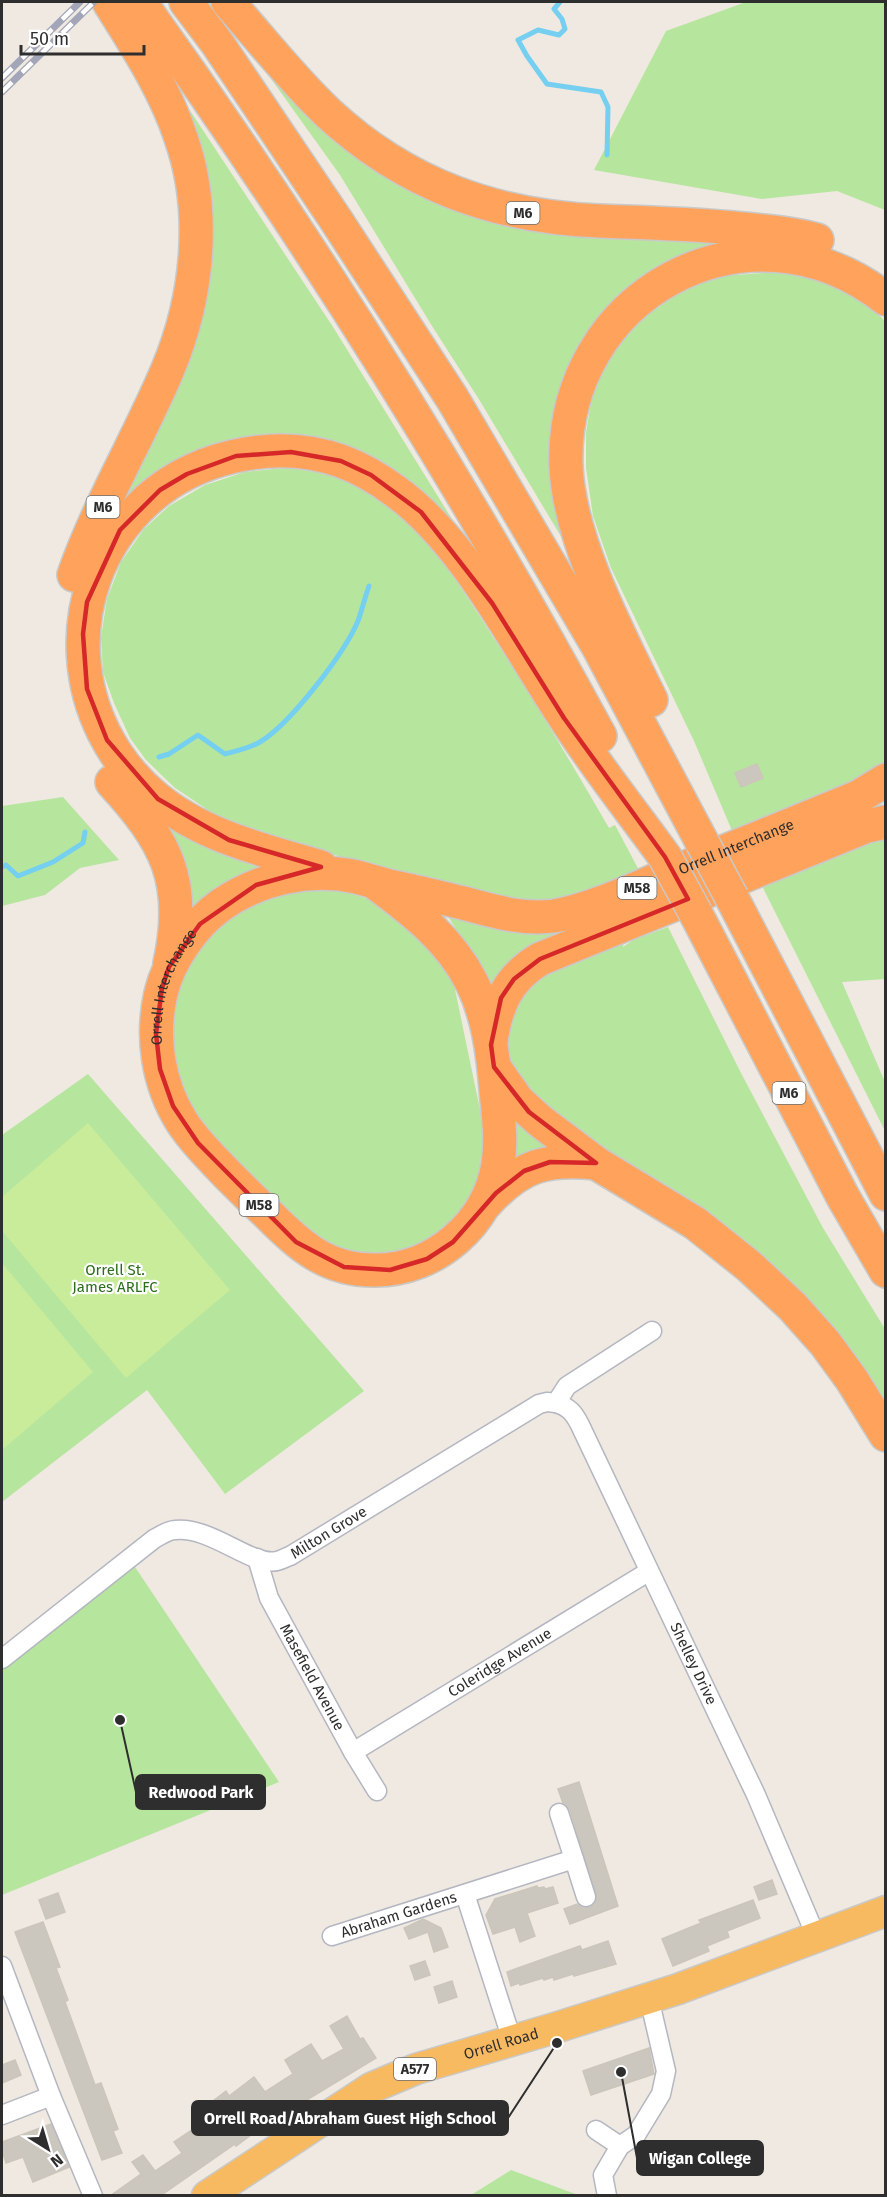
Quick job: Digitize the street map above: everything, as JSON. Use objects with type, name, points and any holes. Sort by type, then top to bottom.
[{"type":"highway","name":"M6","points":[[109,2],[142,21],[305,243],[414,415],[556,655],[696,914],[843,1197],[885,1271]]},
{"type":"highway","name":"M6","points":[[186,2],[336,220],[452,399],[599,648],[732,898],[885,1194]]},
{"type":"highway","name":"M6","points":[[228,2],[336,120],[395,164],[450,192],[505,210],[560,219],[715,225],[788,233],[808,237],[848,251],[885,273]]},
{"type":"highway","name":"M6","points":[[142,21],[159,87],[181,137],[191,172],[195,204],[195,266],[186,310],[169,367],[82,553],[66,605],[63,657],[70,701],[77,724],[88,747],[155,835],[167,862],[176,906],[175,936],[169,967]]},
{"type":"highway","name":"M6","points":[[702,842],[656,710],[590,566],[573,513],[566,466],[567,442],[575,398],[592,357],[604,338],[633,305],[669,279],[709,262],[752,255],[796,257],[837,269],[856,278],[885,299]]},
{"type":"highway","name":"M6","points":[[364,879],[229,840],[191,820],[158,799],[140,783],[107,740],[94,714],[83,663],[83,633],[87,602],[107,552],[120,530],[160,490],[211,463],[236,456],[265,452],[315,455],[340,461],[371,475],[421,512],[473,575],[564,718],[665,857]]},
{"type":"highway","name":"Orrell Interchange","points":[[885,780],[858,797],[633,889],[564,914],[542,917],[513,915],[364,879],[319,874],[289,876],[256,885],[214,910],[200,924],[169,967],[158,1006],[156,1034],[160,1069],[173,1106],[198,1143],[296,1242],[319,1258],[358,1270],[390,1270],[416,1263],[446,1247],[465,1230],[486,1203],[495,1179],[500,1145],[493,1056],[494,1019],[501,998],[514,979],[540,959],[867,826],[885,822]]},
{"type":"highway","name":"Orrell Interchange","points":[[364,879],[412,910],[436,932],[453,952],[477,994],[493,1056]]},
{"type":"highway","name":"M58","points":[[493,1056],[508,1088],[529,1112],[596,1163],[695,1223],[749,1266],[792,1306],[825,1343],[852,1380],[885,1435]]},
{"type":"highway","name":"M58","points":[[486,1203],[502,1187],[530,1169],[550,1162],[567,1160],[596,1163]]},
{"type":"highway","name":"Orrell Road","points":[[207,2196],[371,2088],[416,2069],[649,1998],[885,1911]]},
{"type":"street","points":[[556,1403],[567,1386],[652,1331]]},
{"type":"street","name":"Milton Grove","points":[[2,1659],[154,1539],[173,1530],[191,1530],[214,1537],[257,1558],[277,1561],[290,1556],[539,1404],[556,1403]]},
{"type":"street","name":"Shelley Drive","points":[[556,1403],[566,1406],[574,1414],[756,1795],[816,1936]]},
{"type":"street","name":"Masefield Avenue","points":[[257,1558],[269,1598],[353,1752],[377,1791]]},
{"type":"street","name":"Coleridge Avenue","points":[[353,1752],[648,1572]]},
{"type":"street","points":[[559,1813],[586,1897]]},
{"type":"street","name":"Abraham Gardens","points":[[332,1936],[574,1859]]},
{"type":"street","name":"Abraham Gardens","points":[[465,1894],[512,2040]]},
{"type":"street","points":[[2,1966],[51,2096],[93,2196]]},
{"type":"street","points":[[607,2196],[603,2175],[620,2146],[636,2135],[661,2094],[666,2071],[649,1998]]},
{"type":"street","points":[[2,2115],[51,2096]]},
{"type":"street","points":[[596,2130],[620,2146]]},
{"type":"highlighted area","points":[[291,452],[341,461],[371,475],[421,512],[492,603],[564,718],[665,857],[688,899],[540,959],[514,979],[501,998],[491,1045],[494,1067],[529,1112],[596,1163],[550,1162],[524,1171],[496,1193],[453,1242],[427,1259],[390,1270],[344,1267],[296,1242],[198,1143],[173,1106],[160,1069],[156,1034],[162,988],[169,967],[200,924],[256,885],[321,867],[229,840],[158,799],[107,740],[87,689],[83,634],[87,602],[120,530],[160,490],[187,474],[236,456]]},
{"type":"green space","points":[[746,2],[885,2],[885,210],[837,191],[762,199],[594,170],[666,31]]},
{"type":"green space","points":[[236,30],[391,177],[715,236],[730,246],[577,361],[584,575],[480,401],[340,175]]},
{"type":"green space","points":[[167,76],[333,327],[481,566],[434,512],[271,439],[102,538],[197,319]]},
{"type":"green space","points":[[778,272],[828,283],[874,310],[885,321],[885,763],[872,775],[733,833],[694,741],[611,568],[593,516],[586,468],[586,433],[591,402],[603,371],[611,355],[642,319],[683,290],[722,276]]},
{"type":"green space","points":[[283,468],[322,473],[358,486],[399,514],[430,546],[456,581],[508,661],[609,828],[615,825],[642,876],[567,903],[478,901],[220,818],[175,788],[146,760],[130,738],[103,672],[101,637],[107,599],[121,562],[144,529],[169,506],[205,485],[245,472]]},
{"type":"green space","points":[[63,797],[119,860],[80,868],[45,895],[2,906],[2,806]]},
{"type":"green space","points":[[159,823],[167,824],[207,846],[264,869],[187,921]]},
{"type":"green space","points":[[885,835],[885,979],[842,982],[885,1082],[885,1131],[760,882]]},
{"type":"green space","points":[[315,887],[340,890],[397,911],[452,975],[483,1124],[486,1157],[482,1180],[453,1225],[405,1253],[346,1256],[313,1241],[201,1127],[171,1065],[175,991],[193,951],[218,922],[250,902]]},
{"type":"green space","points":[[445,912],[584,921],[488,999],[471,952]]},
{"type":"green space","points":[[668,927],[741,1073],[823,1228],[885,1329],[885,1421],[868,1393],[515,1079],[507,1052],[505,1025],[535,977],[625,935],[623,947],[633,940]]},
{"type":"green space","name":"Orrell St. James ARLFC","points":[[88,1074],[364,1391],[225,1494],[147,1390],[2,1502],[2,1135]]},
{"type":"green space","points":[[519,1117],[566,1153],[507,1173],[509,1127]]},
{"type":"green space","points":[[88,1123],[230,1290],[126,1378],[2,1231],[2,1197]]},
{"type":"green space","points":[[2,1263],[93,1372],[2,1450]]},
{"type":"green space","points":[[129,1558],[279,1782],[2,1895],[2,1658]]},
{"type":"green space","points":[[511,2170],[578,2195],[471,2195]]},
{"type":"building","points":[[757,764],[763,778],[741,787],[735,773]]},
{"type":"building","points":[[579,1782],[618,1906],[570,1924],[564,1909],[577,1904],[583,1908],[589,1908],[597,1899],[570,1810],[563,1803],[558,1789]]},
{"type":"building","points":[[772,1880],[777,1894],[759,1900],[754,1887]]},
{"type":"building","points":[[537,1886],[545,1889],[553,1887],[558,1903],[527,1913],[535,1936],[520,1942],[515,1927],[493,1934],[486,1915],[495,1899]]},
{"type":"building","points":[[58,1893],[65,1912],[46,1919],[39,1900]]},
{"type":"building","points":[[753,1900],[760,1918],[727,1931],[729,1937],[707,1946],[709,1951],[673,1966],[662,1939],[701,1923],[699,1920]]},
{"type":"building","points":[[423,1919],[441,1928],[448,1947],[434,1952],[428,1932],[409,1939],[404,1928]]},
{"type":"building","points":[[43,1922],[60,1967],[56,1968],[68,2000],[65,2002],[95,2085],[101,2083],[118,2129],[113,2131],[122,2153],[102,2160],[15,1932]]},
{"type":"building","points":[[608,1941],[616,1964],[574,1976],[573,1974],[554,1980],[553,1977],[544,1980],[543,1978],[511,1986],[507,1972],[580,1946],[582,1950]]},
{"type":"building","points":[[425,1961],[430,1975],[415,1980],[410,1966]]},
{"type":"building","points":[[452,1981],[457,1997],[439,2003],[434,1987]]},
{"type":"building","points":[[347,2016],[360,2039],[363,2038],[376,2058],[282,2117],[281,2115],[274,2118],[160,2196],[110,2196],[141,2174],[132,2162],[143,2155],[155,2171],[182,2153],[174,2142],[202,2123],[196,2114],[226,2091],[229,2096],[254,2077],[265,2092],[293,2074],[285,2060],[311,2044],[322,2061],[344,2049],[330,2026]]},
{"type":"building","points":[[649,2048],[654,2074],[591,2095],[583,2071]]},
{"type":"building","points":[[15,2060],[21,2075],[2,2083],[2,2065]]},
{"type":"building","points":[[51,2124],[69,2167],[33,2182],[23,2157],[6,2163],[2,2142]]},
{"type":"waterway","points":[[560,2],[554,9],[562,19],[565,29],[559,35],[538,30],[518,40],[547,84],[601,92],[608,107],[607,155]]},
{"type":"waterway","points":[[159,757],[169,754],[198,735],[225,754],[252,746],[272,733],[300,705],[341,651],[358,621],[369,586]]},
{"type":"waterway","points":[[2,867],[6,865],[18,876],[53,862],[83,843],[85,832]]},
{"type":"railway","points":[[2,78],[80,2]]},
{"type":"railway","points":[[2,92],[94,2]]},
{"type":"place","name":"Redwood Park","points":[[120,1720]]},
{"type":"place","name":"Orrell Road/Abraham Guest High School","points":[[557,2043]]},
{"type":"place","name":"Wigan College","points":[[621,2072]]}]
